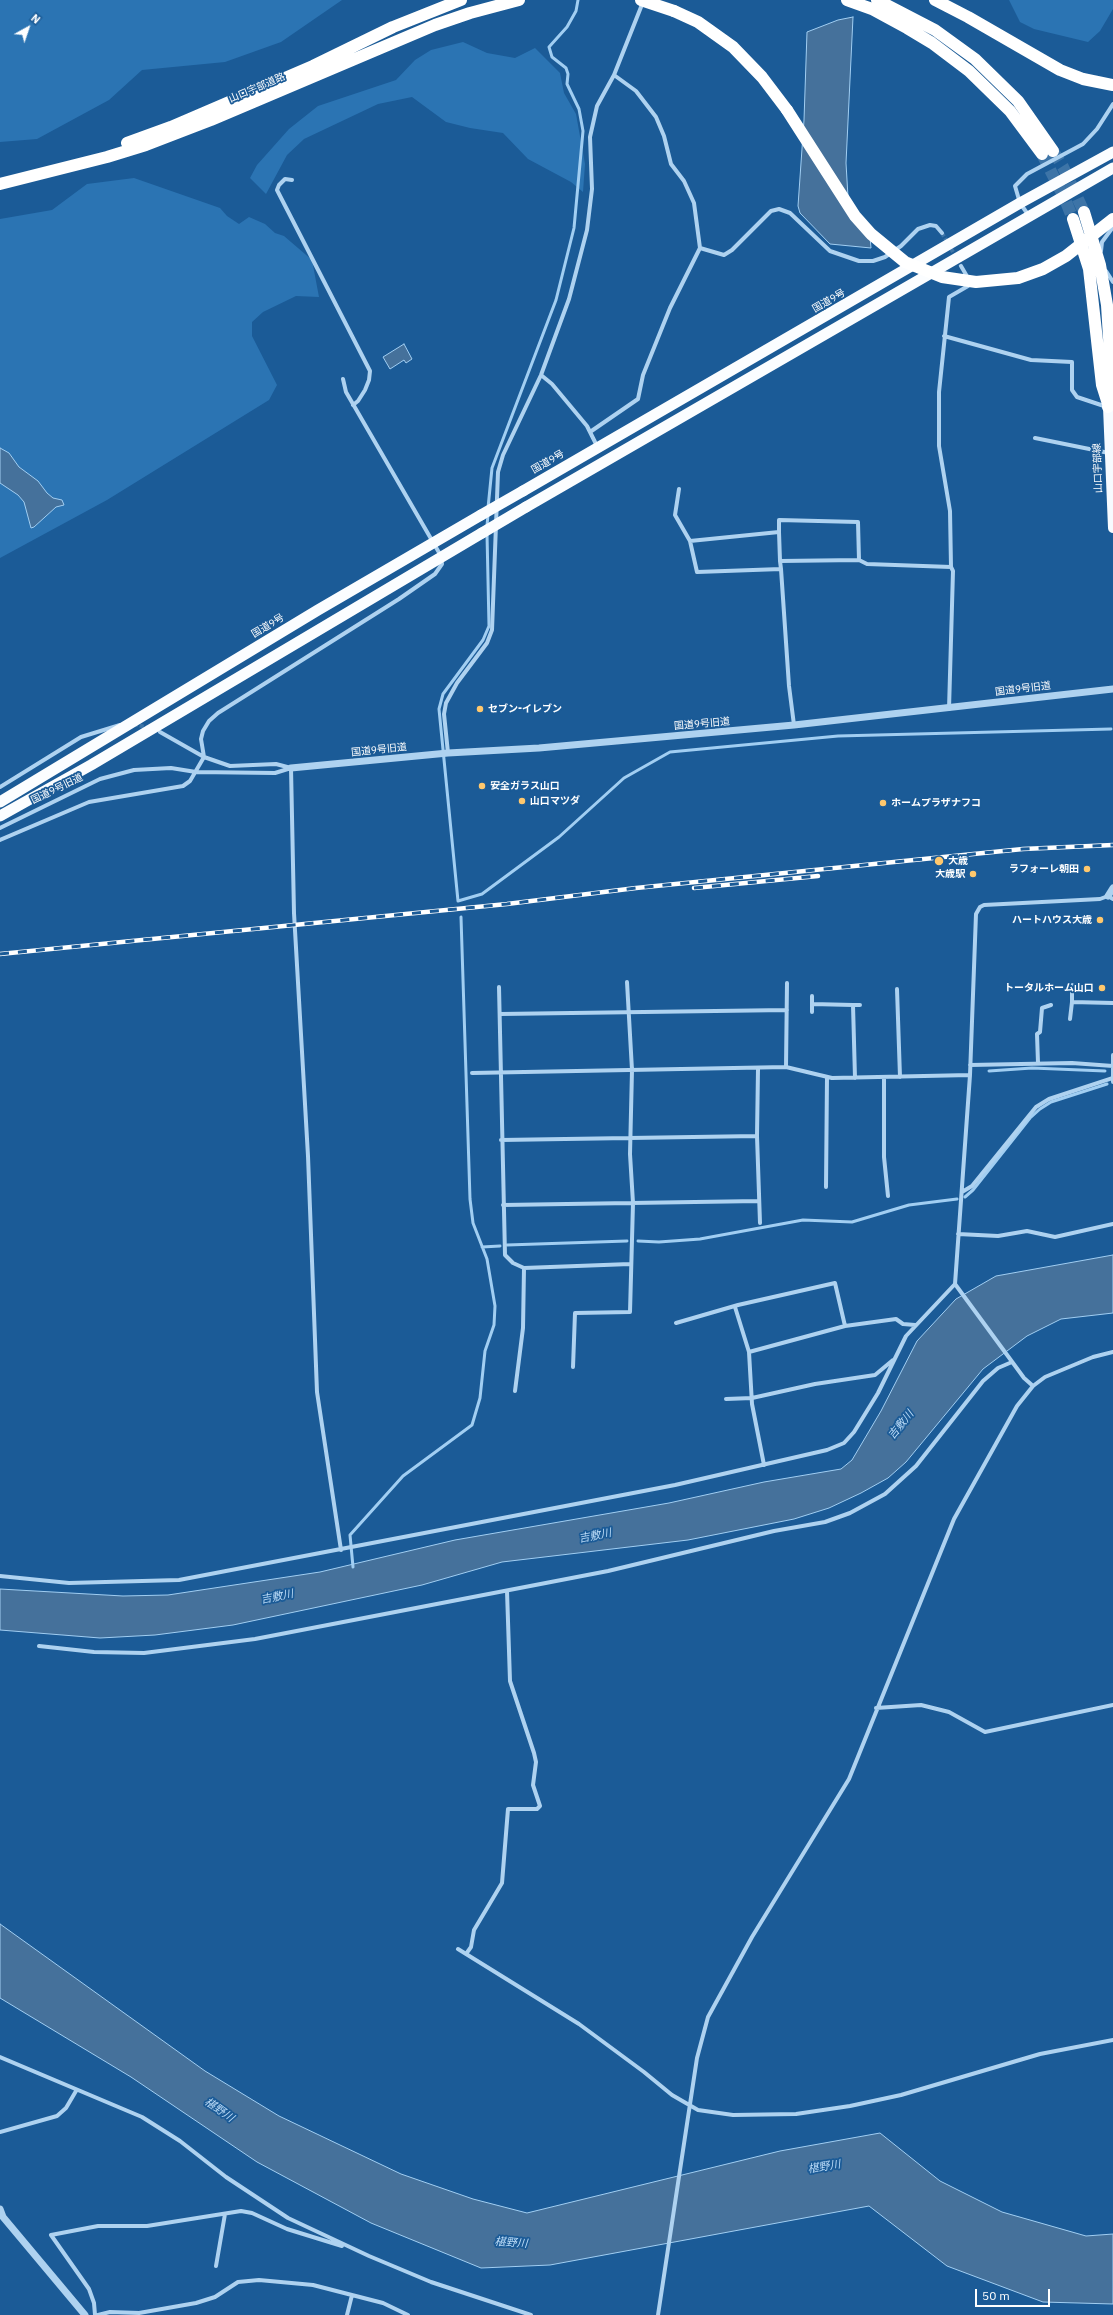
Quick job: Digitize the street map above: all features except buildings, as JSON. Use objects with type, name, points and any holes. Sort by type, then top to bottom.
[{"type":"highway","name":"山口宇部道路","points":[[0,177],[112,147],[171,127],[313,66],[393,27],[461,0]]},
{"type":"highway","name":"山口宇部道路","points":[[0,184],[107,157],[146,145],[233,111],[435,25],[518,0]]},
{"type":"highway","points":[[642,0],[674,11],[698,22],[733,47],[762,76],[787,110],[855,216],[871,234],[905,262],[942,277],[976,282],[1018,278],[1043,268],[1066,256],[1113,219]]},
{"type":"highway","points":[[847,0],[876,3],[969,71],[1010,111],[1047,153]]},
{"type":"highway","points":[[935,0],[968,17],[1060,70],[1083,79],[1113,85]]},
{"type":"highway","name":"国道9号","points":[[0,802],[299,621],[434,542],[1020,203],[1113,152]]},
{"type":"highway","points":[[0,816],[91,765],[441,556],[1113,168]]},
{"type":"highway","points":[[1084,212],[1100,265],[1107,306],[1112,386],[1111,407]]},
{"type":"highway","points":[[1073,220],[1089,270],[1102,385],[1111,407]]},
{"type":"main road","name":"山口宇部線","points":[[1111,407],[1109,452],[1113,528]]},
{"type":"street","points":[[448,753],[444,714],[446,703],[457,683],[487,643],[492,630],[498,472],[504,455],[541,375],[569,299],[587,230],[592,189],[590,137],[597,106],[614,75],[642,0]]},
{"type":"street","points":[[590,432],[638,400],[643,375],[670,308],[700,248],[694,203],[684,181],[672,164],[664,136],[656,117],[636,91],[614,75]]},
{"type":"street","points":[[1029,217],[1020,203],[1015,186],[1027,174],[1083,144],[1097,129],[1113,104]]},
{"type":"street","points":[[292,180],[285,179],[279,185],[277,190],[370,371],[370,380],[358,401],[353,404]]},
{"type":"street","points":[[700,248],[724,255],[732,250],[771,211],[779,209],[790,213],[830,251],[859,262],[873,261],[885,257],[902,246],[918,229],[930,225],[936,226],[942,233]]},
{"type":"street","points":[[1113,227],[1101,246],[1106,273],[1113,282]]},
{"type":"street","points":[[949,709],[953,571],[951,567],[950,511],[939,446],[940,392],[944,336],[949,297],[968,286],[968,278],[961,266]]},
{"type":"street","points":[[944,336],[1031,360],[1072,362],[1072,390],[1077,397],[1111,407]]},
{"type":"street","points":[[541,375],[552,384],[590,432],[598,447]]},
{"type":"street","points":[[0,840],[89,802],[183,786],[190,781],[204,757],[201,739],[203,731],[209,721],[218,713],[435,574],[442,564],[441,556],[346,392],[343,379]]},
{"type":"street","points":[[1035,438],[1109,452]]},
{"type":"street","points":[[679,489],[675,515],[690,541],[697,572],[781,569]]},
{"type":"street","points":[[794,726],[789,686],[780,561],[779,520],[858,522],[859,560]]},
{"type":"street","points":[[690,541],[779,532]]},
{"type":"street","points":[[780,561],[859,560],[866,564],[951,567]]},
{"type":"street","name":"国道9号旧道","points":[[0,828],[100,779],[151,768],[171,768],[196,772],[275,773],[291,768],[448,753],[555,747],[794,726],[1113,689]]},
{"type":"street","points":[[0,786],[80,738],[120,725]]},
{"type":"street","name":"国道9号旧道","points":[[160,732],[204,757],[230,766],[276,764],[291,768]]},
{"type":"street","points":[[291,768],[294,913],[308,1156],[317,1392],[343,1549]]},
{"type":"street","points":[[1033,1386],[1024,1378],[955,1284],[970,1075],[976,914],[980,907],[984,905],[1100,899],[1110,897],[1113,888]]},
{"type":"street","points":[[573,1367],[574,1313],[630,1312],[632,1204],[630,1138],[632,1070],[627,982]]},
{"type":"street","points":[[786,1067],[787,982]]},
{"type":"street","points":[[1070,1019],[1072,985]]},
{"type":"street","points":[[500,987],[501,1140],[505,1255],[513,1263],[524,1268],[630,1264]]},
{"type":"street","points":[[897,989],[900,1076]]},
{"type":"street","points":[[812,996],[812,1012]]},
{"type":"street","points":[[1072,1002],[1113,1003]]},
{"type":"street","points":[[812,1004],[860,1005]]},
{"type":"street","points":[[853,1005],[855,1078]]},
{"type":"street","points":[[1038,1063],[1038,1034],[1040,1032],[1042,1008],[1051,1005]]},
{"type":"street","points":[[500,1014],[629,1011],[787,1010]]},
{"type":"street","points":[[1113,1055],[1113,1082]]},
{"type":"street","points":[[970,1065],[1072,1062],[1112,1066]]},
{"type":"street","points":[[472,1073],[758,1069],[786,1067],[828,1077],[855,1078],[970,1075]]},
{"type":"street","points":[[758,1069],[757,1136],[760,1223]]},
{"type":"street","points":[[826,1187],[828,1077]]},
{"type":"street","points":[[884,1077],[884,1157],[888,1196]]},
{"type":"street","points":[[962,1192],[972,1186],[1036,1107],[1049,1099],[1113,1078]]},
{"type":"street","points":[[501,1140],[757,1136]]},
{"type":"street","points":[[503,1205],[759,1201]]},
{"type":"street","points":[[958,1234],[998,1236],[1027,1231],[1055,1237],[1113,1224]]},
{"type":"street","points":[[515,1391],[523,1328],[524,1268]]},
{"type":"street","points":[[676,1323],[735,1306],[836,1283],[845,1326]]},
{"type":"street","points":[[0,1576],[69,1583],[178,1580],[675,1485],[827,1450],[844,1443],[863,1420],[906,1336],[955,1284]]},
{"type":"street","points":[[735,1306],[749,1352],[752,1398],[764,1465]]},
{"type":"street","points":[[749,1352],[845,1326],[896,1319],[903,1324],[915,1325]]},
{"type":"street","points":[[658,2315],[687,2118],[701,2038],[708,2017],[752,1937],[849,1780],[860,1756],[876,1708],[954,1519],[1017,1406],[1033,1386],[1045,1377],[1093,1357],[1113,1352]]},
{"type":"street","points":[[726,1399],[752,1398],[815,1384],[875,1375],[894,1358]]},
{"type":"street","points":[[39,1646],[94,1652],[144,1653],[255,1639],[608,1571],[774,1531],[825,1522],[850,1513],[885,1494],[916,1466],[983,1381],[998,1368],[1012,1362]]},
{"type":"street","points":[[466,1954],[471,1947],[474,1930],[502,1883],[508,1809],[537,1809],[540,1806],[533,1785],[536,1762],[534,1753],[510,1681],[506,1590]]},
{"type":"street","points":[[876,1708],[921,1705],[949,1712],[985,1732],[1113,1705]]},
{"type":"street","points":[[458,1949],[579,2024],[689,2107],[698,2110],[741,2115],[796,2114],[850,2106],[901,2095],[1040,2054],[1113,2040]]},
{"type":"street","points":[[0,2057],[76,2091],[109,2102],[142,2117],[180,2141],[226,2177],[288,2218],[354,2249],[431,2282],[531,2315]]},
{"type":"street","points":[[0,2132],[56,2116],[66,2108],[76,2091]]},
{"type":"street","points":[[0,2209],[4,2217],[85,2315]]},
{"type":"street","points":[[354,2249],[287,2229],[252,2213],[241,2211],[147,2226],[98,2226],[51,2235],[88,2289],[97,2315],[110,2312],[139,2313],[196,2303],[215,2297],[238,2282],[252,2281],[313,2285],[383,2303],[408,2315]]},
{"type":"street","points":[[216,2266],[225,2214]]},
{"type":"street","points":[[347,2315],[352,2295]]},
{"type":"shaded area","points":[[0,0],[342,0],[281,42],[225,62],[142,70],[109,100],[37,139],[0,142]]},
{"type":"shaded area","points":[[1009,0],[1113,0],[1113,9],[1100,31],[1088,42],[1034,29],[1020,22]]},
{"type":"shaded area","points":[[463,42],[487,53],[515,58],[535,48],[560,73],[564,93],[576,114],[585,164],[583,192],[571,182],[528,159],[503,133],[470,128],[446,122],[412,97],[378,104],[304,139],[287,155],[266,194],[250,178],[257,165],[289,129],[318,106],[396,80],[415,60],[431,50]]},
{"type":"shaded area","points":[[134,178],[220,208],[227,216],[239,224],[249,217],[265,224],[275,233],[284,236],[312,260],[319,297],[296,296],[263,312],[252,322],[252,336],[277,385],[269,400],[107,500],[0,558],[0,219],[52,210],[87,184]]},
{"type":"water","points":[[853,17],[846,163],[849,214],[870,237],[871,248],[830,244],[800,213],[798,206],[804,120],[807,32],[838,20]]},
{"type":"water","points":[[404,344],[412,359],[406,363],[404,360],[390,369],[383,357]]},
{"type":"water","points":[[0,448],[9,453],[19,467],[38,481],[47,493],[53,498],[62,500],[64,505],[56,507],[34,527],[31,528],[24,502],[18,495],[0,483]]},
{"type":"water","name":"吉敷川","points":[[1113,1255],[1113,1313],[1061,1319],[1027,1336],[983,1369],[906,1462],[888,1478],[829,1508],[794,1519],[688,1540],[502,1562],[422,1585],[233,1625],[155,1635],[100,1638],[0,1630],[0,1589],[123,1596],[168,1595],[320,1572],[455,1540],[669,1503],[764,1482],[841,1469],[852,1460],[881,1411],[917,1341],[956,1299],[996,1276]]},
{"type":"water","name":"椹野川","points":[[0,1924],[205,2071],[279,2116],[401,2174],[473,2199],[527,2213],[780,2151],[880,2133],[940,2181],[1002,2212],[1086,2236],[1113,2234],[1113,2304],[1043,2302],[947,2266],[869,2206],[550,2265],[481,2268],[371,2223],[257,2162],[131,2077],[0,1998]]},
{"type":"waterway","points":[[488,508],[492,468],[556,300],[574,228],[583,131],[579,109],[567,84],[568,74],[566,68],[552,57],[549,47],[567,27],[576,11],[578,0]]},
{"type":"waterway","points":[[487,526],[488,514]]},
{"type":"waterway","points":[[487,534],[489,626],[483,640],[443,694],[439,709],[458,901],[482,894],[559,837],[624,778],[670,752],[838,736],[1111,729]]},
{"type":"waterway","points":[[353,1567],[350,1535],[403,1476],[472,1425],[480,1398],[485,1351],[494,1325],[495,1306],[487,1259],[473,1223],[470,1199],[461,917]]},
{"type":"waterway","points":[[989,1071],[1032,1068],[1105,1071]]},
{"type":"waterway","points":[[965,1197],[973,1190],[1030,1118],[1040,1109],[1051,1102],[1107,1084]]},
{"type":"waterway","points":[[638,1241],[659,1242],[700,1239],[803,1220],[852,1222],[909,1205],[957,1199]]},
{"type":"waterway","points":[[507,1245],[627,1241]]},
{"type":"waterway","points":[[482,1247],[500,1246]]},
{"type":"tunnel","points":[[1053,151],[1063,167],[1084,212]]},
{"type":"tunnel","points":[[1042,154],[1064,197],[1073,219]]},
{"type":"tunnel","points":[[942,233],[961,266]]},
{"type":"tunnel","points":[[134,724],[149,728]]},
{"type":"railway","points":[[0,954],[507,904],[636,888],[1023,849],[1113,845]]},
{"type":"railway","points":[[694,888],[818,876]]},
{"type":"place","name":"セブン-イレブン","points":[[480,709]]},
{"type":"place","name":"安全ガラス山口","points":[[482,786]]},
{"type":"place","name":"山口マツダ","points":[[522,801]]},
{"type":"place","name":"ホームプラザナフコ","points":[[883,803]]},
{"type":"place","name":"大歳","points":[[939,861]]},
{"type":"place","name":"ラフォーレ朝田","points":[[1087,869]]},
{"type":"place","name":"大歳駅","points":[[973,874]]},
{"type":"place","name":"ハートハウス大歳","points":[[1100,920]]},
{"type":"place","name":"トータルホーム山口","points":[[1102,988]]}]
